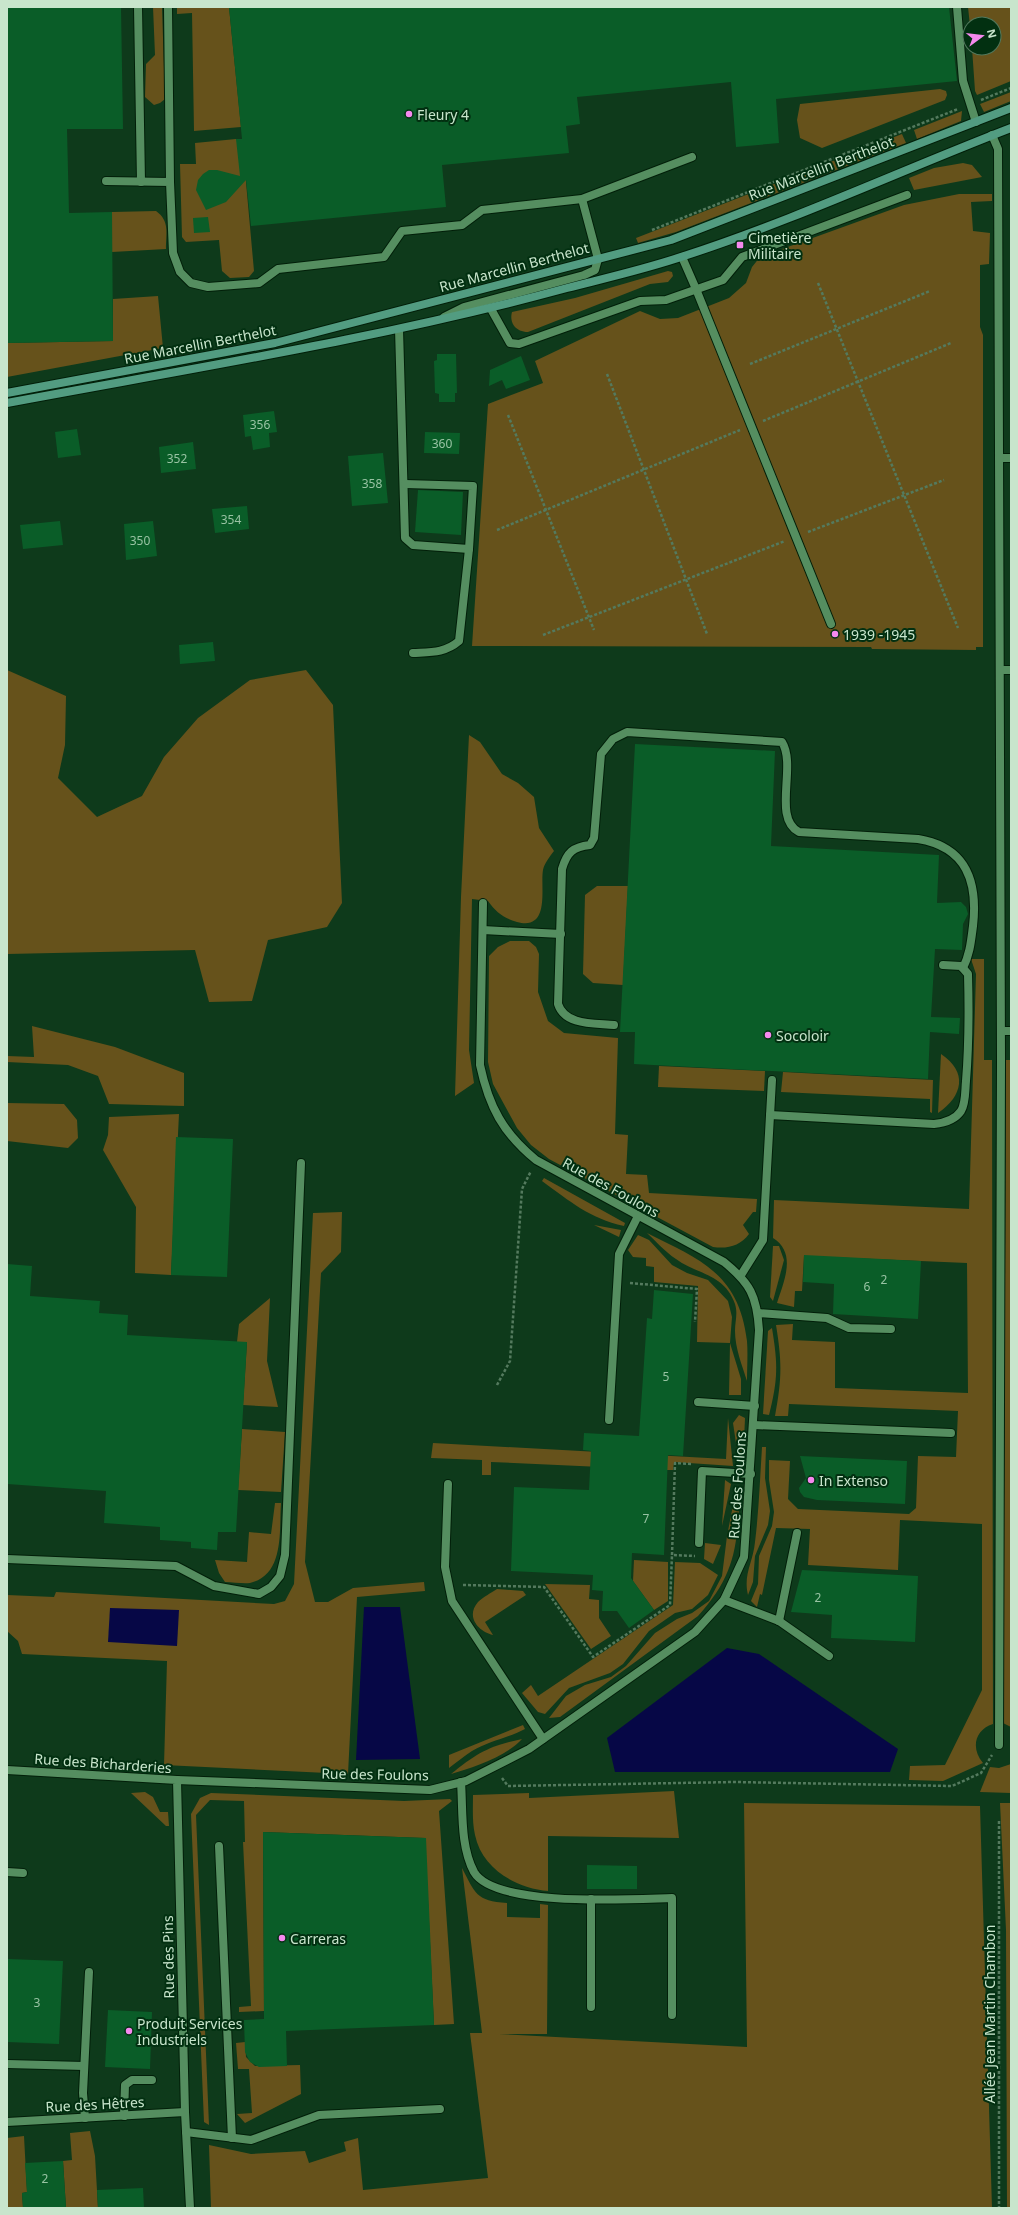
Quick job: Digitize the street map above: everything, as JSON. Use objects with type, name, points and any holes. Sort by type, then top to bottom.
[{"type":"main road","name":"Rue Marcellin Berthelot","points":[[7,393],[275,343],[685,235],[1011,108]]},
{"type":"main road","name":"Rue Marcellin Berthelot","points":[[7,403],[434,322],[491,309],[682,257],[779,222],[1011,128]]},
{"type":"street","points":[[138,7],[141,182]]},
{"type":"street","points":[[168,7],[170,182],[173,253],[180,272],[191,283],[208,287],[259,283],[278,269],[384,257],[402,231],[462,225],[482,210],[582,199],[692,157]]},
{"type":"street","points":[[957,7],[963,81],[976,122]]},
{"type":"street","points":[[992,136],[998,149],[1001,670],[999,1745]]},
{"type":"street","points":[[106,181],[170,182]]},
{"type":"street","points":[[491,309],[510,343],[518,344],[640,301],[666,300],[723,280],[742,257],[908,195]]},
{"type":"street","points":[[434,322],[464,307],[584,275],[595,270],[598,259],[582,199]]},
{"type":"street","points":[[682,257],[831,624]]},
{"type":"street","points":[[399,329],[405,484],[405,538],[413,545],[469,549]]},
{"type":"street","points":[[999,458],[1011,458]]},
{"type":"street","points":[[405,484],[473,486],[469,549],[459,641],[451,648],[443,651],[413,653]]},
{"type":"street","points":[[1001,670],[1011,670]]},
{"type":"street","points":[[614,1025],[574,1021],[560,1011],[558,1004],[562,869],[565,859],[571,850],[590,845],[594,838],[599,761],[605,747],[613,739],[620,735],[634,731],[773,740],[782,742],[788,755],[786,802],[790,822],[794,829],[799,832],[931,841],[954,853],[964,863],[971,880],[975,910],[969,955],[964,968]]},
{"type":"street","name":"Rue des Foulons","points":[[177,1780],[430,1790],[461,1782],[529,1749],[695,1632],[724,1600],[744,1557],[756,1406],[758,1313],[754,1297],[741,1275],[724,1262],[536,1160],[518,1146],[506,1131],[495,1112],[484,1084],[480,1065],[483,903]]},
{"type":"street","points":[[483,930],[561,934]]},
{"type":"street","points":[[770,1115],[934,1124],[944,1123],[954,1118],[961,1110],[964,1097],[970,1031],[968,974],[964,968],[943,965]]},
{"type":"street","points":[[1001,1031],[1011,1031]]},
{"type":"street","points":[[741,1275],[763,1240],[772,1080]]},
{"type":"street","points":[[7,1560],[176,1566],[214,1586],[259,1594],[271,1587],[280,1576],[285,1556],[301,1163]]},
{"type":"street","points":[[609,1420],[619,1254],[638,1216]]},
{"type":"street","points":[[758,1313],[827,1318],[849,1328],[891,1329]]},
{"type":"street","points":[[698,1402],[756,1406]]},
{"type":"street","points":[[754,1425],[951,1433]]},
{"type":"street","points":[[699,1542],[702,1471],[751,1474]]},
{"type":"street","points":[[448,1484],[445,1567],[452,1601],[543,1739]]},
{"type":"street","points":[[779,1621],[797,1533]]},
{"type":"street","points":[[724,1600],[779,1621],[829,1656]]},
{"type":"street","name":"Rue des Bicharderies","points":[[7,1770],[177,1780],[177,1801]]},
{"type":"street","points":[[461,1782],[467,1852],[475,1873],[485,1882],[506,1892],[548,1898],[672,1898],[672,2015]]},
{"type":"street","name":"Rue des Pins","points":[[177,1801],[185,2112],[190,2208]]},
{"type":"street","points":[[219,1846],[232,2138]]},
{"type":"street","points":[[7,1872],[23,1873]]},
{"type":"street","points":[[591,1899],[591,2007]]},
{"type":"street","points":[[85,2118],[84,2066],[89,1972]]},
{"type":"street","points":[[7,2064],[84,2066]]},
{"type":"street","points":[[124,2116],[125,2085],[132,2080],[152,2080]]},
{"type":"street","points":[[186,2132],[251,2140],[319,2115],[440,2109]]},
{"type":"street","name":"Rue des Hêtres","points":[[7,2122],[185,2112]]},
{"type":"path","points":[[650,230],[1011,88]]},
{"type":"path","points":[[818,283],[958,628]]},
{"type":"path","points":[[750,364],[930,291]]},
{"type":"path","points":[[497,530],[951,343]]},
{"type":"path","points":[[607,374],[707,634]]},
{"type":"path","points":[[508,415],[594,630]]},
{"type":"path","points":[[543,635],[944,480]]},
{"type":"path","points":[[498,1385],[510,1361],[522,1189],[536,1160]]},
{"type":"path","points":[[618,1282],[697,1289],[694,1322]]},
{"type":"path","points":[[449,1585],[544,1587],[581,1643],[593,1658],[670,1605],[675,1462],[702,1465],[702,1471]]},
{"type":"path","points":[[672,1556],[698,1556],[699,1542]]},
{"type":"path","points":[[493,1767],[508,1786],[735,1782],[952,1786],[981,1773],[999,1745]]},
{"type":"path","name":"Allée Jean Martin Chambon","points":[[999,1821],[999,2208]]},
{"type":"shaded area","points":[[153,7],[162,7],[165,99],[154,105],[145,97],[146,64],[155,55]]},
{"type":"shaded area","points":[[177,7],[229,7],[241,127],[194,131],[192,13],[177,14]]},
{"type":"shaded area","points":[[968,7],[1011,7],[1011,81],[977,95],[975,91],[973,56],[1002,56],[1002,16],[969,16]]},
{"type":"shaded area","points":[[940,89],[946,91],[947,95],[945,100],[822,148],[800,138],[797,120],[800,104]]},
{"type":"shaded area","points":[[1011,92],[1011,101],[984,112],[980,104]]},
{"type":"shaded area","points":[[962,111],[961,121],[917,139],[914,130]]},
{"type":"shaded area","points":[[902,134],[906,143],[676,232],[638,243],[636,238]]},
{"type":"shaded area","points":[[236,139],[243,149],[254,271],[249,277],[230,278],[222,271],[219,240],[186,242],[182,237],[180,164],[196,164],[195,143]]},
{"type":"shaded area","points":[[963,163],[972,165],[982,177],[914,190],[909,178],[934,168]]},
{"type":"shaded area","points":[[959,194],[992,194],[992,201],[971,202],[973,231],[990,233],[989,264],[980,265],[980,327],[983,335],[983,647],[976,647],[976,650],[872,649],[871,647],[472,646],[488,404],[543,383],[535,361],[640,311],[660,319],[678,318],[729,298],[746,283],[752,267],[760,257],[904,205]]},
{"type":"shaded area","points":[[156,211],[165,223],[167,233],[166,249],[112,252],[112,212]]},
{"type":"shaded area","points":[[668,271],[672,272],[673,276],[668,282],[650,284],[528,332],[517,329],[514,326],[511,316],[512,312],[575,298]]},
{"type":"shaded area","points":[[158,296],[163,348],[7,377],[7,343],[113,341],[113,299]]},
{"type":"shaded area","points":[[7,670],[66,696],[65,745],[58,778],[97,817],[142,796],[164,757],[198,718],[250,680],[306,670],[333,705],[342,903],[327,927],[268,940],[252,1001],[209,1002],[195,950],[7,954]]},
{"type":"shaded area","points":[[469,735],[480,742],[502,774],[518,783],[534,797],[539,828],[554,851],[547,860],[543,870],[542,906],[535,920],[528,923],[508,919],[500,914],[488,901],[472,899],[469,1050],[474,1083],[455,1096],[461,897]]},
{"type":"shaded area","points":[[597,886],[628,886],[623,985],[593,983],[583,974],[585,895]]},
{"type":"shaded area","points":[[510,941],[529,941],[536,947],[539,954],[538,992],[548,1021],[564,1033],[618,1038],[615,1134],[628,1135],[626,1174],[647,1175],[649,1193],[757,1199],[756,1212],[753,1212],[743,1225],[749,1234],[742,1241],[729,1247],[713,1247],[549,1159],[531,1145],[517,1128],[493,1084],[488,1062],[489,956],[498,947]]},
{"type":"shaded area","points":[[971,959],[984,959],[984,1060],[992,1060],[993,1724],[982,1731],[976,1740],[977,1752],[983,1763],[943,1781],[909,1780],[910,1766],[945,1765],[982,1690],[982,1524],[900,1520],[898,1570],[808,1565],[810,1529],[776,1528],[762,1595],[760,1594],[757,1607],[751,1601],[758,1584],[759,1556],[772,1526],[774,1512],[769,1480],[769,1460],[790,1461],[788,1499],[798,1509],[909,1514],[916,1508],[918,1456],[956,1457],[958,1411],[789,1404],[788,1416],[775,1416],[779,1391],[780,1370],[776,1325],[793,1324],[792,1340],[835,1342],[835,1388],[968,1393],[967,1263],[804,1256],[802,1291],[795,1291],[794,1307],[777,1303],[783,1286],[787,1268],[787,1259],[785,1251],[773,1238],[774,1200],[969,1209],[976,974]]},
{"type":"shaded area","points":[[32,1026],[115,1047],[184,1073],[184,1106],[109,1104],[98,1076],[68,1065],[7,1062],[7,1056],[34,1057]]},
{"type":"shaded area","points":[[941,1054],[950,1061],[955,1068],[959,1076],[959,1084],[953,1099],[938,1113]]},
{"type":"shaded area","points":[[1006,1060],[1011,1060],[1011,1727],[1003,1723]]},
{"type":"shaded area","points":[[659,1066],[765,1071],[764,1091],[658,1087]]},
{"type":"shaded area","points":[[783,1072],[933,1080],[932,1113],[930,1112],[930,1099],[781,1092]]},
{"type":"shaded area","points":[[7,1103],[64,1104],[77,1120],[78,1138],[68,1148],[7,1141]]},
{"type":"shaded area","points":[[179,1114],[171,1275],[135,1273],[136,1207],[103,1150],[108,1135],[109,1117]]},
{"type":"shaded area","points":[[544,1178],[625,1223],[624,1226],[600,1219],[590,1214],[542,1181]]},
{"type":"shaded area","points":[[342,1212],[341,1252],[321,1273],[305,1562],[315,1602],[328,1602],[353,1588],[424,1582],[425,1591],[357,1597],[348,1774],[164,1765],[167,1661],[22,1654],[18,1641],[7,1631],[7,1595],[54,1597],[56,1592],[274,1604],[285,1601],[294,1584],[313,1213]]},
{"type":"shaded area","points":[[594,1225],[621,1230],[619,1237]]},
{"type":"shaded area","points":[[647,1233],[700,1261],[714,1272],[726,1285],[736,1300],[743,1318],[747,1341],[747,1381],[736,1344],[736,1311],[735,1304],[730,1294],[724,1286],[717,1281],[672,1256]]},
{"type":"shaded area","points":[[638,1235],[649,1240],[672,1265],[687,1273],[708,1280],[728,1301],[732,1317],[730,1343],[697,1342],[698,1286],[654,1282],[654,1267],[646,1266],[646,1258],[633,1257],[628,1250]]},
{"type":"shaded area","points":[[773,1246],[779,1246],[784,1260],[773,1301],[770,1297]]},
{"type":"shaded area","points":[[270,1298],[267,1361],[278,1407],[243,1405],[247,1342],[237,1342],[239,1324]]},
{"type":"shaded area","points":[[772,1328],[776,1372],[769,1415],[763,1414],[768,1331]]},
{"type":"shaded area","points":[[730,1343],[741,1379],[741,1395],[729,1395]]},
{"type":"shaded area","points":[[739,1415],[745,1418],[743,1464],[739,1463],[733,1423]]},
{"type":"shaded area","points":[[728,1418],[733,1466],[674,1462],[673,1470],[667,1470],[491,1462],[491,1475],[482,1475],[482,1460],[431,1458],[433,1443],[726,1459]]},
{"type":"shaded area","points":[[242,1429],[285,1432],[281,1492],[238,1490]]},
{"type":"shaded area","points":[[762,1447],[766,1447],[765,1478],[770,1511],[768,1525],[755,1556],[753,1582],[748,1595],[747,1575],[755,1542]]},
{"type":"shaded area","points":[[725,1480],[731,1484],[722,1526]]},
{"type":"shaded area","points":[[736,1490],[740,1492],[738,1528],[732,1558],[727,1573],[711,1601],[698,1616],[560,1717],[549,1718],[566,1696],[585,1685],[611,1677],[626,1666],[655,1633],[677,1619],[692,1613],[709,1601],[722,1576],[727,1536]]},
{"type":"shaded area","points":[[275,1503],[281,1503],[280,1538],[275,1561],[269,1571],[261,1578],[250,1583],[225,1582],[219,1573],[215,1560],[247,1562],[249,1532],[271,1534]]},
{"type":"shaded area","points":[[705,1543],[721,1545],[713,1564],[704,1559]]},
{"type":"shaded area","points":[[634,1560],[668,1562],[668,1601],[654,1610],[633,1581]]},
{"type":"shaded area","points":[[675,1562],[700,1563],[718,1575],[708,1595],[692,1609],[675,1613],[649,1631],[623,1664],[610,1673],[569,1688],[545,1714],[538,1712],[522,1693],[531,1685],[538,1696],[673,1605]]},
{"type":"shaded area","points":[[545,1584],[590,1585],[589,1599],[599,1600],[599,1618],[611,1636],[591,1649]]},
{"type":"shaded area","points":[[497,1589],[523,1591],[526,1595],[485,1622],[493,1635],[483,1631],[475,1623],[473,1613],[478,1602]]},
{"type":"shaded area","points":[[364,1607],[400,1607],[420,1759],[356,1760]]},
{"type":"shaded area","points":[[110,1608],[179,1610],[177,1646],[108,1642]]},
{"type":"shaded area","points":[[727,1648],[759,1654],[898,1749],[890,1772],[615,1772],[607,1738]]},
{"type":"shaded area","points":[[523,1725],[525,1729],[472,1751],[449,1768],[449,1755]]},
{"type":"shaded area","points":[[522,1739],[508,1751],[498,1756],[479,1765],[451,1774],[484,1751],[501,1744]]},
{"type":"shaded area","points":[[1011,1764],[1011,1793],[980,1792],[990,1767],[999,1768]]},
{"type":"shaded area","points":[[674,1791],[679,1838],[548,1836],[548,1891],[524,1886],[502,1875],[485,1858],[475,1835],[473,1820],[473,1795],[529,1793],[529,1798]]},
{"type":"shaded area","points":[[145,1792],[153,1797],[160,1812],[168,1812],[169,1826],[166,1826],[131,1793]]},
{"type":"shaded area","points":[[211,1793],[404,1801],[450,1799],[452,1801],[439,1811],[454,2024],[434,2025],[425,1838],[263,1832],[264,2011],[239,2012],[239,2007],[251,2006],[243,1842],[245,1842],[244,1801],[210,1800],[196,1815],[209,2125],[204,2122],[191,1814],[200,1798]]},
{"type":"shaded area","points":[[744,1803],[980,1806],[992,2208],[211,2208],[209,2145],[251,2154],[305,2151],[309,2163],[346,2151],[344,2142],[358,2138],[363,2190],[488,2178],[470,2033],[482,2033],[462,1868],[474,1890],[483,1898],[507,1903],[507,1917],[540,1918],[540,1904],[548,1905],[547,2034],[499,2034],[747,2047]]},
{"type":"shaded area","points":[[1000,1803],[1011,1803],[1011,2208],[1007,2208],[1006,1930]]},
{"type":"shaded area","points":[[245,2042],[246,2057],[255,2066],[300,2065],[301,2094],[245,2123],[237,2114],[252,2113],[249,2069],[238,2069],[236,2043]]},
{"type":"shaded area","points":[[90,2131],[95,2156],[98,2208],[66,2208],[63,2161],[72,2160],[70,2133]]},
{"type":"shaded area","points":[[24,2136],[27,2192],[22,2193],[23,2208],[7,2208],[7,2138]]},
{"type":"building","points":[[7,7],[121,7],[123,129],[67,129],[69,213],[112,212],[113,341],[7,343]]},
{"type":"building","name":"Fleury 4","points":[[229,7],[949,7],[957,81],[776,99],[779,143],[736,147],[731,82],[577,97],[580,124],[566,126],[569,153],[442,165],[446,207],[251,226],[246,180],[226,202],[206,210],[196,190],[198,180],[209,170],[217,170],[240,176],[236,139],[242,139]]},
{"type":"building","points":[[208,217],[210,232],[194,233],[193,218]]},
{"type":"building","points":[[437,354],[456,354],[457,393],[455,393],[455,402],[439,402],[439,394],[435,393],[434,361],[437,360]]},
{"type":"building","points":[[521,356],[530,380],[506,389],[502,380],[489,386],[490,370]]},
{"type":"building","points":[[274,411],[277,432],[269,433],[270,447],[253,450],[251,436],[245,437],[243,415]]},
{"type":"building","points":[[77,429],[81,455],[58,458],[55,432]]},
{"type":"building","points":[[425,432],[460,433],[459,454],[424,453]]},
{"type":"building","points":[[193,442],[196,469],[161,473],[159,447]]},
{"type":"building","points":[[383,453],[388,503],[352,506],[348,456]]},
{"type":"building","points":[[418,490],[463,492],[461,535],[415,532]]},
{"type":"building","points":[[247,506],[249,529],[215,533],[212,509]]},
{"type":"building","points":[[60,521],[63,545],[23,549],[20,525]]},
{"type":"building","points":[[153,521],[157,556],[126,560],[124,524]]},
{"type":"building","points":[[213,642],[215,661],[180,664],[179,645]]},
{"type":"building","points":[[635,744],[775,751],[771,846],[939,855],[937,903],[961,902],[966,907],[968,914],[963,924],[962,950],[935,949],[931,1017],[960,1018],[959,1034],[930,1032],[928,1079],[634,1064],[635,1032],[620,1032]]},
{"type":"building","points":[[176,1137],[233,1139],[227,1277],[171,1275]]},
{"type":"building","points":[[804,1255],[921,1261],[918,1319],[833,1314],[834,1284],[803,1282]]},
{"type":"building","points":[[7,1264],[32,1266],[30,1296],[100,1301],[99,1313],[128,1315],[127,1335],[247,1342],[236,1532],[218,1532],[217,1550],[191,1548],[191,1542],[160,1540],[160,1527],[104,1523],[106,1491],[7,1484]]},
{"type":"building","points":[[654,1290],[693,1294],[683,1456],[668,1455],[664,1555],[632,1553],[631,1578],[654,1610],[629,1628],[617,1611],[602,1611],[603,1591],[592,1590],[593,1575],[511,1571],[514,1487],[589,1490],[591,1451],[583,1450],[584,1433],[639,1436],[647,1318],[652,1319]]},
{"type":"building","points":[[800,1456],[907,1461],[905,1504],[817,1500],[804,1497],[799,1488],[806,1478]]},
{"type":"building","points":[[802,1570],[918,1576],[915,1642],[831,1638],[832,1615],[791,1612]]},
{"type":"building","points":[[263,1832],[426,1838],[434,2025],[286,2031],[287,2066],[259,2067],[250,2062],[245,2052],[244,2020],[264,2019]]},
{"type":"building","points":[[587,1865],[637,1866],[637,1889],[587,1889]]},
{"type":"building","points":[[7,1959],[63,1961],[59,2044],[7,2042]]},
{"type":"building","points":[[108,2010],[152,2012],[150,2069],[105,2067]]},
{"type":"building","points":[[63,2161],[66,2208],[23,2208],[22,2193],[27,2192],[25,2163]]},
{"type":"building","points":[[143,2188],[144,2208],[98,2208],[97,2190]]},
{"type":"place","name":"Fleury 4","points":[[409,114]]},
{"type":"place","name":"Cimetière Militaire","points":[[740,245]]},
{"type":"place","name":"1939 -1945","points":[[835,634]]},
{"type":"place","name":"Socoloir","points":[[768,1035]]},
{"type":"place","name":"In Extenso","points":[[811,1480]]},
{"type":"place","name":"Carreras","points":[[282,1938]]},
{"type":"place","name":"Produit Services Industriels","points":[[129,2031]]}]
